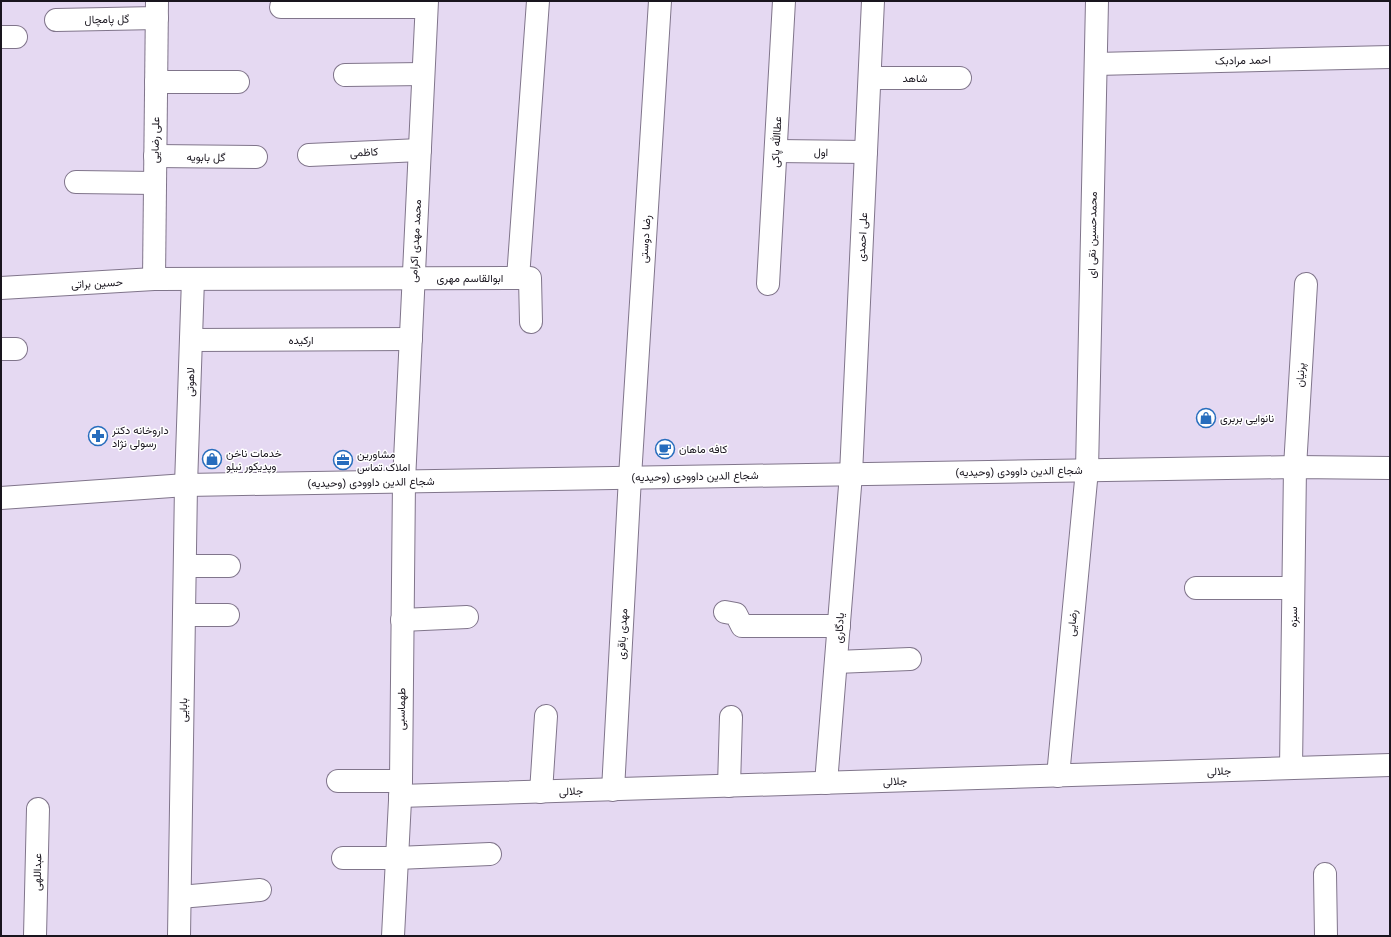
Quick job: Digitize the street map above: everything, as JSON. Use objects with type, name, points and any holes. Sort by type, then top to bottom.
[{"type":"street","name":"ابوالقاسم مهری","points":[[193,279],[518,278],[538,1]]},
{"type":"street","name":"رضا دوستی","points":[[630,478],[660,1]]},
{"type":"street","name":"عطاالله پاکی","points":[[768,284],[784,1]]},
{"type":"street","name":"علی احمدی","points":[[851,474],[874,1]]},
{"type":"street","name":"محمدحسین نقی ای","points":[[1087,470],[1097,1]]},
{"type":"street","points":[[281,7],[427,4]]},
{"type":"street","name":"محمد مهدی اکرامی","points":[[404,481],[427,4]]},
{"type":"street","name":"گل پامچال","points":[[56,20],[157,9]]},
{"type":"street","name":"علی رضایی","points":[[154,279],[157,9]]},
{"type":"street","name":"احمد مرادبک","points":[[1096,64],[1390,56]]},
{"type":"street","points":[[345,75],[423,74]]},
{"type":"street","name":"شاهد","points":[[870,78],[960,78]]},
{"type":"street","points":[[156,82],[238,82]]},
{"type":"street","name":"کاظمی","points":[[309,155],[420,150]]},
{"type":"street","name":"اول","points":[[776,151],[866,152]]},
{"type":"street","name":"گل بابویه","points":[[155,156],[256,157]]},
{"type":"street","points":[[76,182],[155,183]]},
{"type":"street","points":[[518,278],[530,278],[531,322]]},
{"type":"street","name":"حسین براتی","points":[[1,288],[154,279],[193,279]]},
{"type":"street","name":"لاهوتی","points":[[186,485],[193,279]]},
{"type":"street","name":"پرنیان","points":[[1295,467],[1306,284]]},
{"type":"street","name":"ارکیده","points":[[191,340],[410,339]]},
{"type":"street","name":"شجاع الدین داوودی (وحیدیه)","points":[[1,498],[186,485],[1295,467],[1390,468]]},
{"type":"street","name":"سبزه","points":[[1291,768],[1295,467]]},
{"type":"street","name":"رضایی","points":[[1058,776],[1087,470]]},
{"type":"street","name":"یادگاری","points":[[826,783],[851,474]]},
{"type":"street","name":"مهدی باقری","points":[[613,790],[630,478]]},
{"type":"street","name":"طهماسبی","points":[[393,936],[401,788],[404,481]]},
{"type":"street","name":"بابایی","points":[[179,936],[186,485]]},
{"type":"street","points":[[185,566],[229,566]]},
{"type":"street","points":[[1196,588],[1293,588]]},
{"type":"street","points":[[724,612],[736,614],[742,626],[839,626]]},
{"type":"street","points":[[184,615],[228,615]]},
{"type":"street","points":[[402,620],[467,617]]},
{"type":"street","points":[[836,662],[910,659]]},
{"type":"street","points":[[541,792],[546,716]]},
{"type":"street","points":[[729,786],[731,717]]},
{"type":"street","name":"جلالی","points":[[338,781],[401,788],[541,792],[1390,765]]},
{"type":"street","name":"عبداللهی","points":[[35,936],[38,809]]},
{"type":"street","points":[[343,858],[397,858],[490,854]]},
{"type":"street","points":[[1325,874],[1326,936]]},
{"type":"street","points":[[180,897],[260,890]]},
{"type":"place","name":"نانوایی بربری","points":[[1206,418]]},
{"type":"place","name":"داروخانه دکتر رسولی نژاد","points":[[98,436]]},
{"type":"place","name":"کافه ماهان","points":[[665,449]]},
{"type":"place","name":"خدمات ناخن وپديكور نيلو","points":[[212,459]]},
{"type":"place","name":"مشاورین املاک تماس","points":[[343,460]]}]
